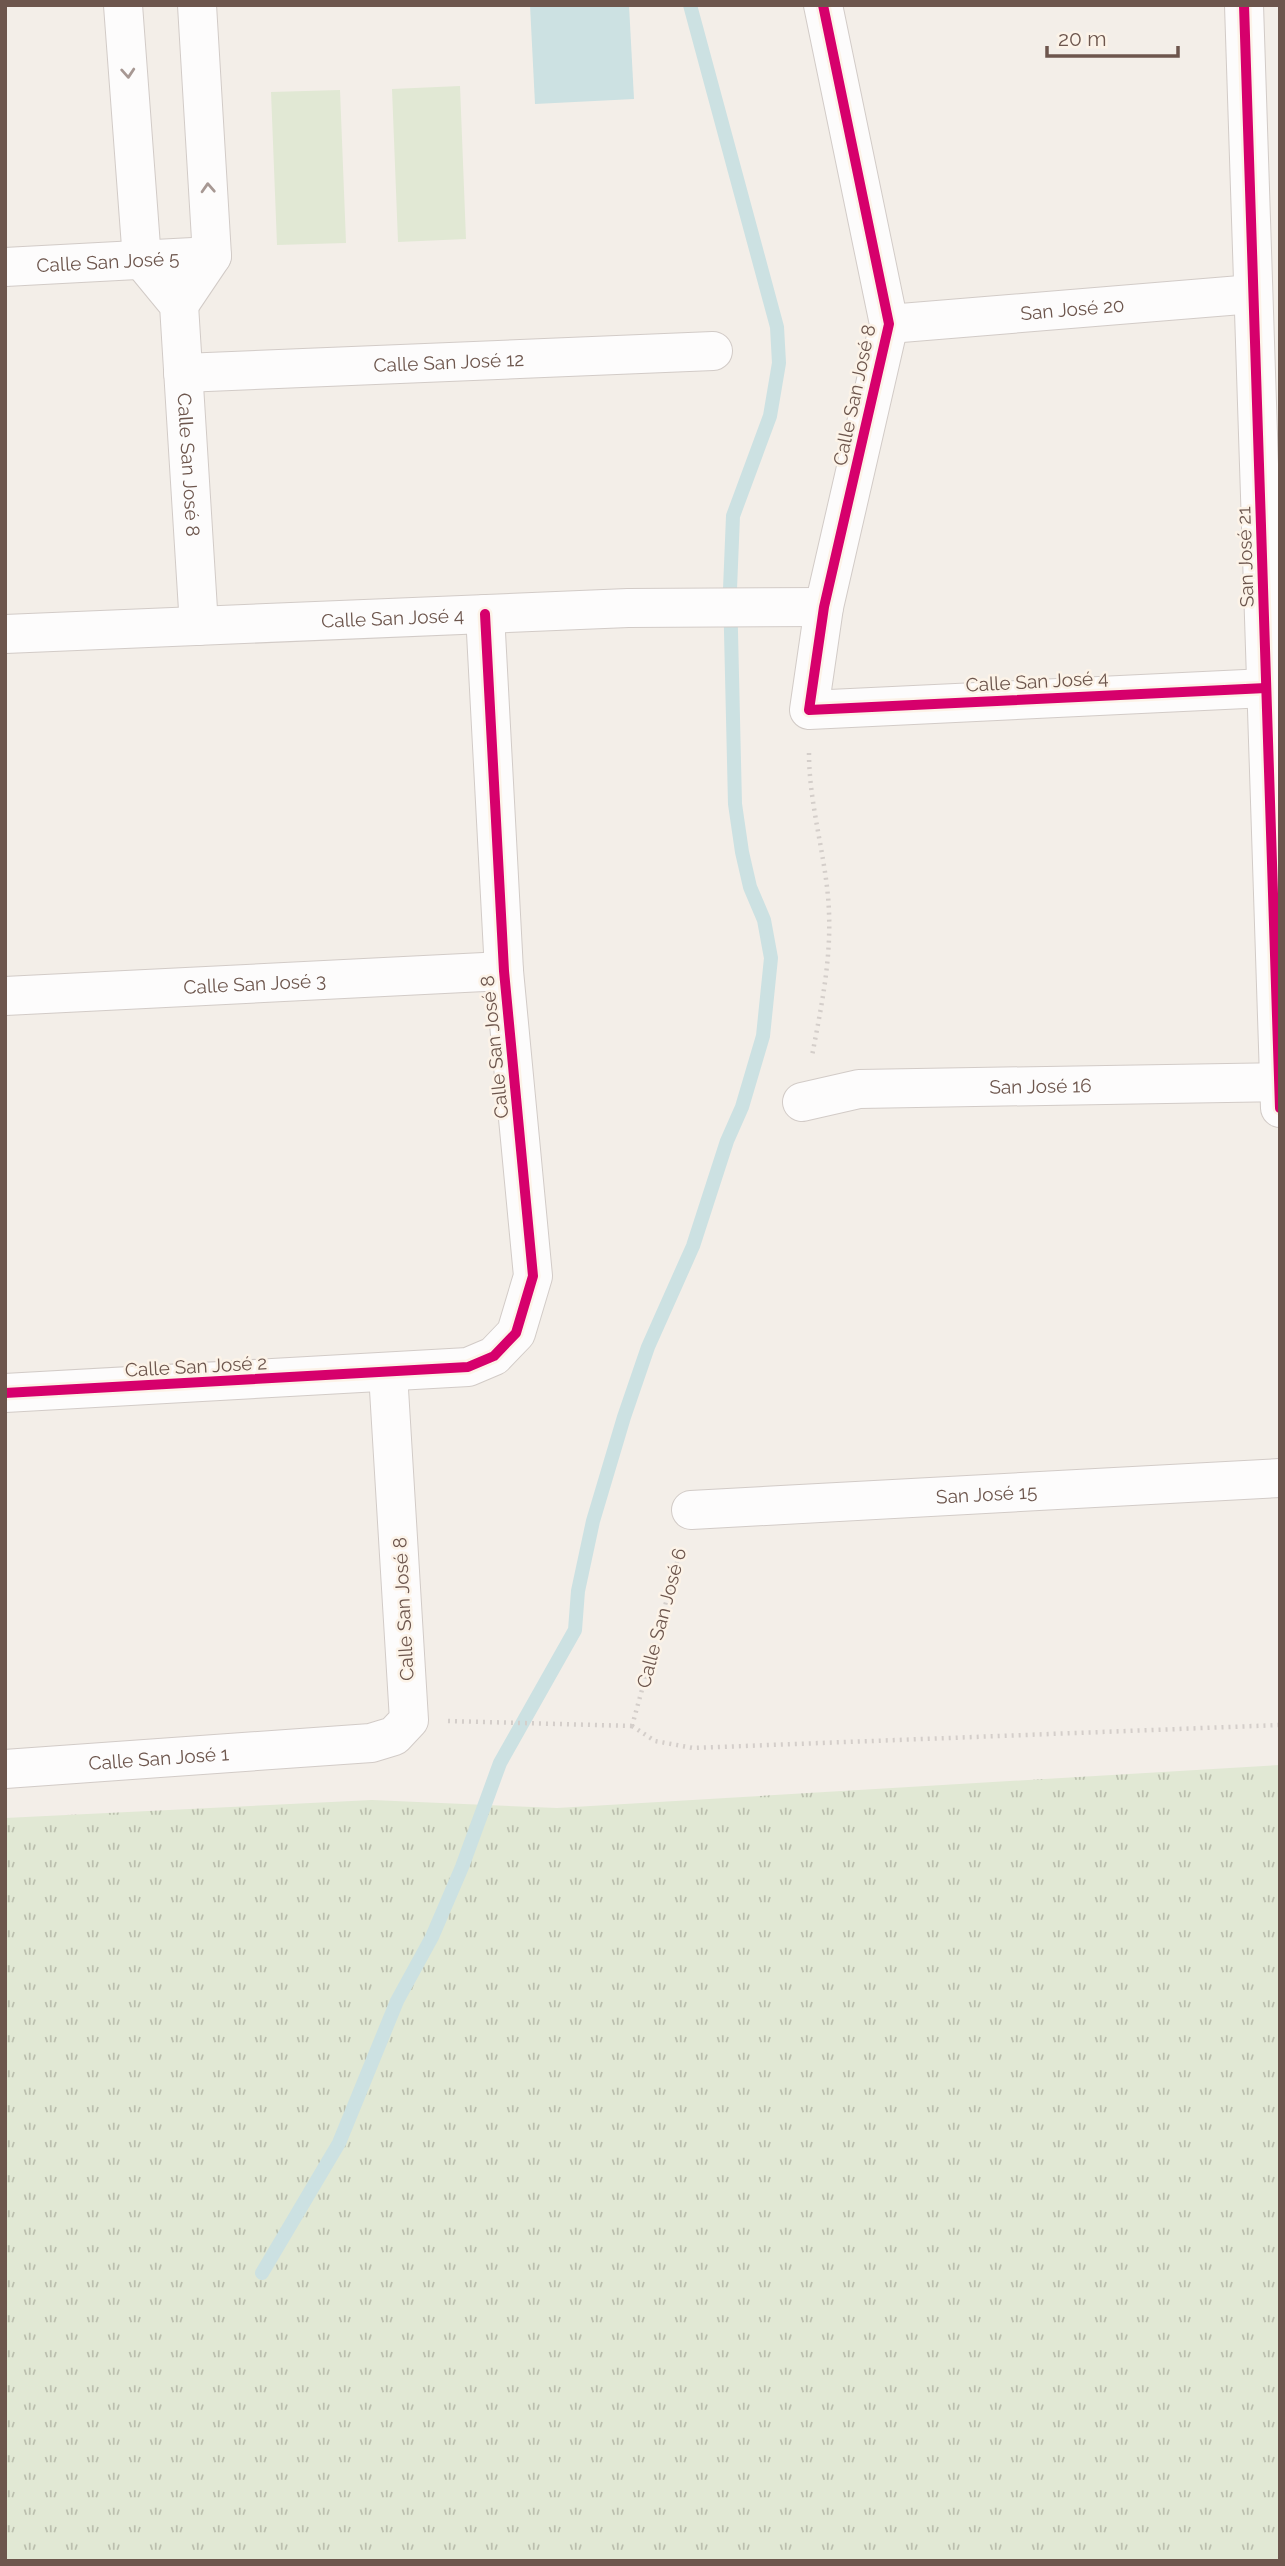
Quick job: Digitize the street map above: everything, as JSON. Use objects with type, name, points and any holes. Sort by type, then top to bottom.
[{"type":"street","points":[[123,5],[142,260],[179,305],[212,256],[197,5]]},
{"type":"street","name":"Calle San José 8","points":[[809,710],[824,607],[890,324],[823,5]]},
{"type":"street","name":"San José 21","points":[[1244,5],[1264,122],[1253,294],[1270,486],[1266,688],[1274,750],[1280,1108]]},
{"type":"street","name":"Calle San José 5","points":[[5,267],[212,256]]},
{"type":"street","name":"San José 20","points":[[890,324],[1253,294]]},
{"type":"street","name":"Calle San José 8","points":[[179,305],[199,626]]},
{"type":"street","name":"Calle San José 12","points":[[183,373],[713,351]]},
{"type":"street","name":"Calle San José 4","points":[[5,634],[628,608],[824,607]]},
{"type":"street","name":"Calle San José 8","points":[[311,1745],[371,1743],[394,1735],[409,1720],[388,1373],[468,1367],[494,1356],[516,1333],[533,1276],[504,971],[485,614]]},
{"type":"street","name":"Calle San José 4","points":[[809,710],[1266,688]]},
{"type":"street","name":"Calle San José 3","points":[[5,996],[504,971]]},
{"type":"street","name":"San José 16","points":[[803,1102],[859,1089],[1279,1082]]},
{"type":"street","name":"Calle San José 2","points":[[5,1393],[388,1373]]},
{"type":"street","name":"San José 15","points":[[691,1510],[1280,1478]]},
{"type":"street","name":"Calle San José 1","points":[[5,1769],[311,1745]]},
{"type":"path","points":[[803,1102],[828,960],[829,911],[809,778],[809,710]]},
{"type":"path","points":[[486,1722],[632,1726],[655,1741],[693,1748],[1280,1725]]},
{"type":"green space","points":[[460,86],[466,239],[398,242],[392,89]]},
{"type":"green space","points":[[340,90],[346,243],[277,245],[271,92]]},
{"type":"green space","points":[[1280,1765],[1280,2561],[5,2561],[5,1818],[372,1800],[557,1808]]},
{"type":"shaded area","points":[[530,5],[629,5],[634,99],[535,104]]},
{"type":"waterway","points":[[262,2273],[339,2143],[397,2001],[432,1937],[462,1867],[500,1763],[575,1630],[578,1591],[593,1521],[624,1417],[648,1347],[693,1246],[727,1141],[742,1107],[763,1036],[771,958],[764,920],[750,887],[735,804],[730,589],[733,516],[770,416],[779,363],[777,327],[690,5]]},
{"type":"cycle path","points":[[823,5],[889,324],[824,607],[809,710],[1266,688]]},
{"type":"cycle path","points":[[1244,5],[1280,1108]]},
{"type":"cycle path","points":[[5,1393],[468,1367],[494,1356],[516,1333],[533,1276],[504,971],[485,614]]}]
